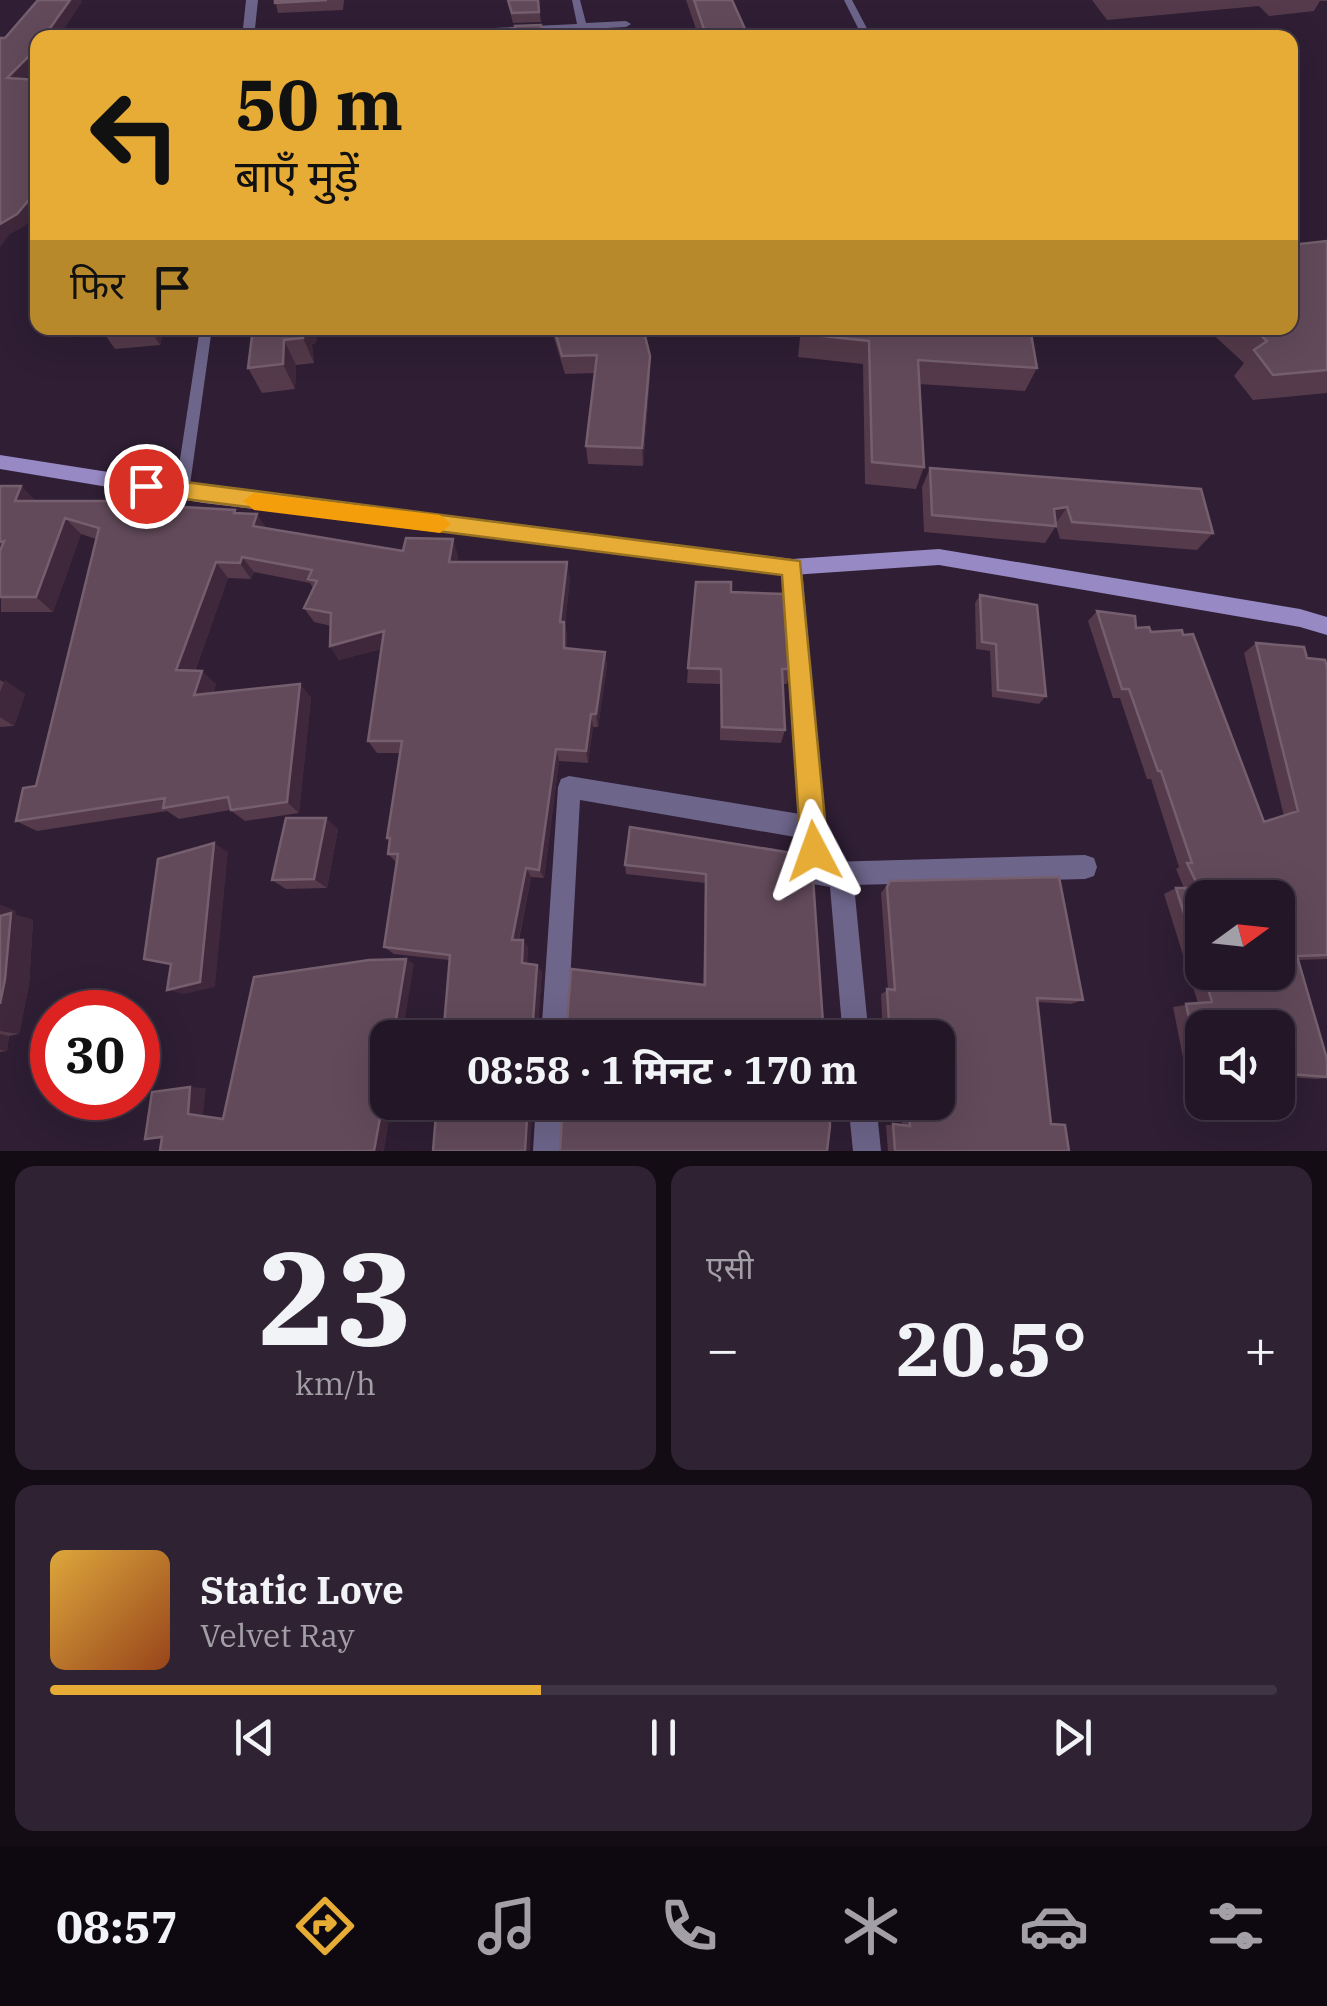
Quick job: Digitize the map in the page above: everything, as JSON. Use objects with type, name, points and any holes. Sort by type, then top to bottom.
[{"type":"main road","points":[[0,462],[182,492],[792,567],[939,558],[1300,618],[1327,626]]},
{"type":"street","points":[[249,30],[252,0]]},
{"type":"street","points":[[792,567],[816,874]]},
{"type":"street","points":[[555,1020],[569,787],[812,828]]},
{"type":"street","points":[[816,874],[1085,867]]},
{"type":"street","points":[[816,874],[841,875],[854,1020]]},
{"type":"street","points":[[547,1151],[549,1120]]},
{"type":"street","points":[[864,1120],[867,1151]]},
{"type":"lane","points":[[576,0],[582,26]]},
{"type":"lane","points":[[848,0],[864,30]]},
{"type":"lane","points":[[506,30],[626,24]]},
{"type":"lane","points":[[182,492],[205,335]]},
{"type":"building","points":[[38,0],[70,0],[49,30],[30,30],[30,55],[7,78],[30,79],[30,199],[17,214],[0,224],[0,38],[5,38]]},
{"type":"building","points":[[275,0],[327,0],[275,3]]},
{"type":"building","points":[[508,0],[538,0],[539,12],[512,13]]},
{"type":"building","points":[[694,0],[732,0],[745,30],[704,30]]},
{"type":"building","points":[[541,25],[542,30],[516,30],[515,26]]},
{"type":"building","points":[[1327,241],[1327,370],[1273,375],[1254,350],[1267,341],[1261,335],[1298,335],[1298,244]]},
{"type":"building","points":[[252,335],[303,335],[284,340],[283,364],[248,368]]},
{"type":"building","points":[[556,335],[645,335],[650,356],[642,448],[586,446],[597,355],[562,356]]},
{"type":"building","points":[[812,335],[1031,335],[1037,368],[918,360],[924,467],[872,462],[869,341]]},
{"type":"building","points":[[930,468],[1201,489],[1213,533],[1072,522],[1067,507],[1054,509],[1056,526],[932,515]]},
{"type":"building","points":[[0,486],[21,486],[15,501],[131,501],[130,504],[235,510],[234,513],[257,514],[253,526],[403,551],[406,538],[453,539],[449,562],[567,562],[560,622],[564,622],[564,648],[605,652],[586,751],[556,749],[539,870],[526,868],[512,940],[523,940],[522,963],[537,965],[533,1020],[445,1020],[450,955],[384,947],[398,854],[388,854],[387,838],[402,741],[368,741],[384,631],[330,646],[331,613],[304,608],[317,581],[308,579],[312,570],[242,557],[240,563],[216,562],[176,670],[202,671],[194,695],[300,684],[287,802],[231,810],[228,797],[163,808],[165,798],[16,821],[23,788],[36,786],[99,528],[65,518],[36,597],[0,597],[0,551],[4,541],[0,542]]},
{"type":"building","points":[[696,582],[731,582],[731,592],[785,594],[791,669],[782,669],[785,730],[722,727],[721,669],[688,668]]},
{"type":"building","points":[[980,595],[1037,605],[1046,696],[998,690],[996,644],[982,642]]},
{"type":"building","points":[[1097,611],[1135,616],[1136,628],[1149,627],[1151,632],[1182,630],[1183,635],[1193,634],[1264,822],[1298,811],[1256,643],[1304,647],[1307,658],[1325,660],[1327,955],[1297,956],[1327,1059],[1327,1077],[1295,1074],[1295,1010],[1187,1010],[1186,1004],[1212,1002],[1208,990],[1295,990],[1295,880],[1195,880],[1161,771],[1129,689],[1122,689]]},
{"type":"building","points":[[286,818],[326,818],[314,879],[272,880]]},
{"type":"building","points":[[630,827],[805,855],[808,875],[813,878],[823,1020],[567,1020],[571,969],[705,985],[706,874],[625,865]]},
{"type":"building","points":[[214,843],[200,982],[167,990],[171,964],[144,959],[158,859]]},
{"type":"building","points":[[1059,877],[1083,1000],[1037,998],[1051,1124],[1065,1125],[1069,1151],[895,1151],[893,1124],[910,1126],[910,1120],[955,1120],[955,1020],[889,1020],[887,989],[895,990],[887,887],[890,881]]},
{"type":"building","points":[[1176,888],[1185,888],[1185,917]]},
{"type":"building","points":[[11,913],[5,979],[0,1004],[0,916]]},
{"type":"building","points":[[406,959],[396,1020],[370,1020],[370,1120],[380,1120],[374,1151],[160,1151],[162,1137],[145,1139],[148,1120],[160,1120],[160,1091],[190,1087],[188,1114],[223,1119],[254,977],[369,960]]},
{"type":"building","points":[[436,1120],[527,1120],[525,1151],[433,1151]]},
{"type":"building","points":[[562,1120],[830,1120],[827,1151],[560,1151]]},
{"type":"slow traffic","points":[[254,501],[440,524]]},
{"type":"route","points":[[146,486],[792,567],[814,851]]}]
